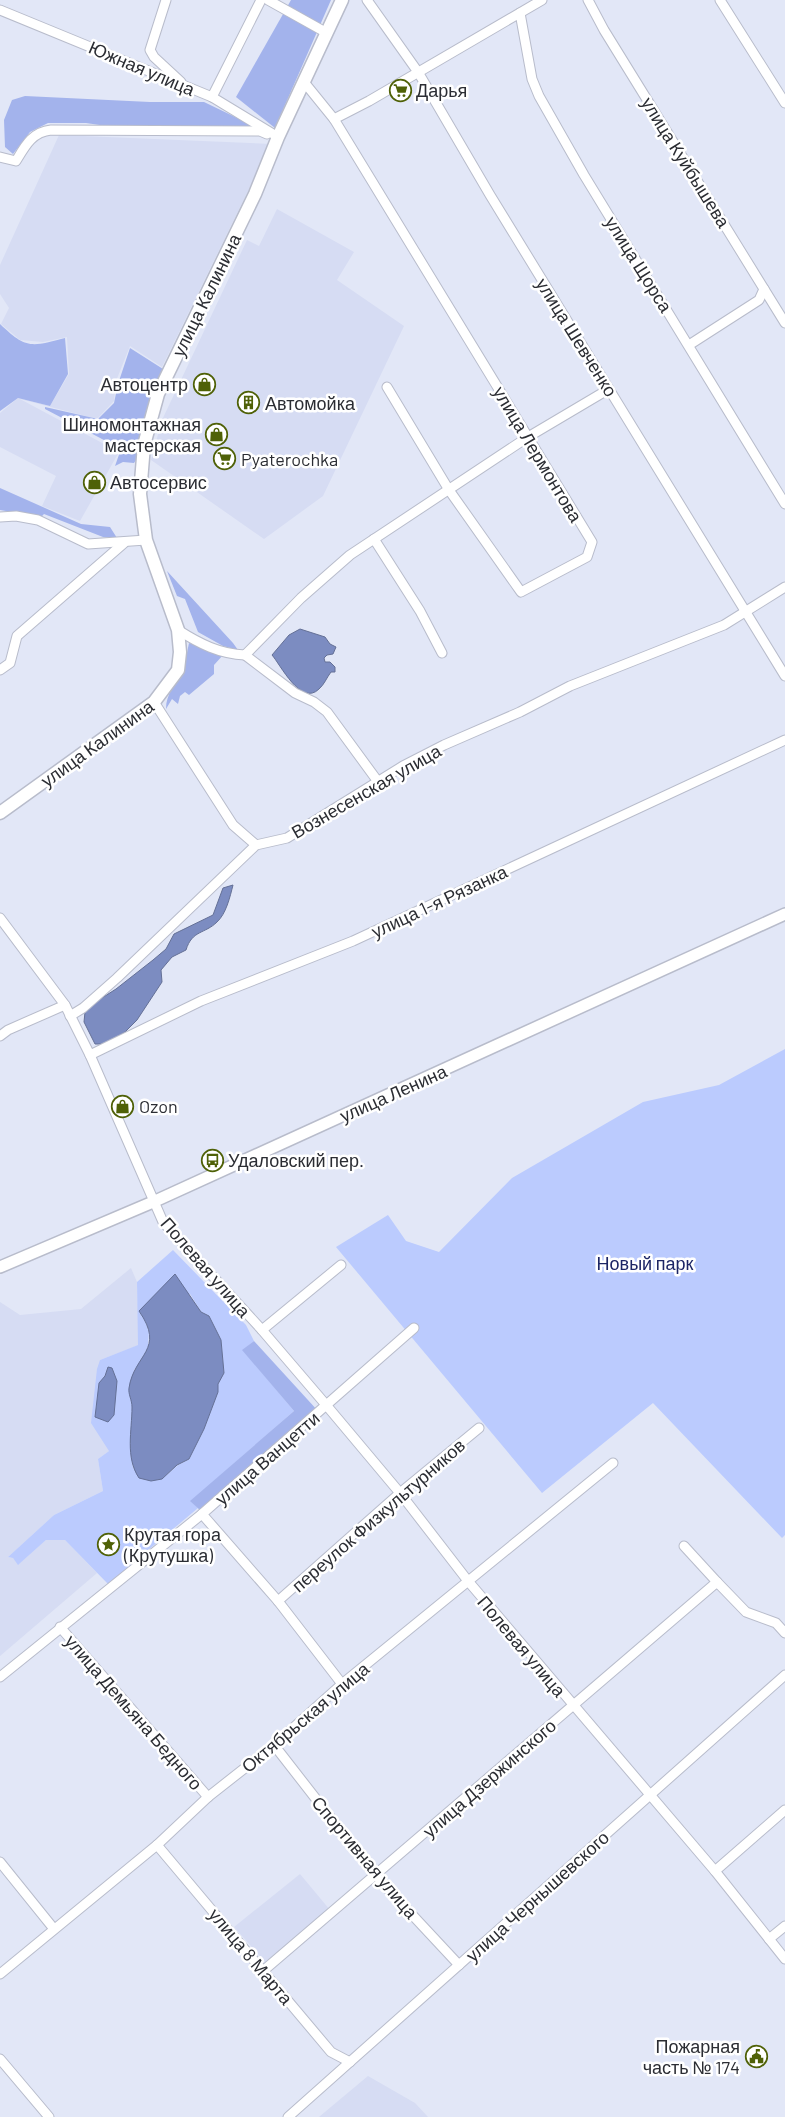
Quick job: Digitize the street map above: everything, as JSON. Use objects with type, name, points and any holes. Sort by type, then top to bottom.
[{"type":"main road","name":"улица Калинина","points":[[0,813],[154,702],[178,670],[180,652],[178,630],[146,540],[140,494],[141,466],[158,394],[255,194],[278,137],[342,0]]},
{"type":"street","points":[[166,0],[150,50],[154,57],[185,86]]},
{"type":"street","points":[[212,97],[261,0]]},
{"type":"street","points":[[268,0],[327,33]]},
{"type":"street","name":"улица Шевченко","points":[[367,0],[418,72],[490,195],[744,613],[785,676]]},
{"type":"street","points":[[334,119],[542,0]]},
{"type":"street","name":"улица Куйбышева","points":[[588,0],[604,30],[785,323]]},
{"type":"street","points":[[720,0],[785,103]]},
{"type":"street","name":"Южная улица","points":[[0,10],[212,97],[278,137]]},
{"type":"street","name":"улица Щорса","points":[[520,13],[532,80],[539,96],[590,184],[785,504]]},
{"type":"street","name":"улица Лермонтова","points":[[304,82],[334,119],[592,542],[587,557],[521,592],[449,490],[387,387]]},
{"type":"street","points":[[0,157],[16,161],[28,141],[41,131],[51,130],[260,132],[278,137]]},
{"type":"street","points":[[689,345],[759,300],[764,289]]},
{"type":"street","points":[[246,655],[301,598],[350,555],[528,437],[609,390]]},
{"type":"street","points":[[0,517],[16,516],[38,520],[88,544],[146,540]]},
{"type":"street","points":[[374,539],[420,611],[442,652]]},
{"type":"street","points":[[0,670],[10,663],[17,636],[124,543]]},
{"type":"street","name":"Вознесенская улица","points":[[256,845],[287,838],[379,783],[403,766],[444,745],[520,712],[570,686],[724,625],[785,587]]},
{"type":"street","points":[[178,630],[198,642],[226,654],[246,655],[295,693],[314,702],[327,712],[379,783]]},
{"type":"street","points":[[70,1016],[83,1008],[116,978],[256,845],[233,825],[154,702]]},
{"type":"street","name":"улица 1-я Рязанка","points":[[90,1055],[201,1001],[353,941],[785,740]]},
{"type":"street","name":"улица Ленина","points":[[0,1267],[153,1202],[785,914]]},
{"type":"street","name":"Полевая улица","points":[[0,918],[65,1005],[90,1055],[163,1222],[262,1330],[327,1406],[400,1493],[468,1581],[572,1706],[715,1871],[785,1959]]},
{"type":"street","points":[[0,1036],[8,1030],[65,1005]]},
{"type":"street","name":"Полевая улица","points":[[262,1330],[341,1266]]},
{"type":"street","name":"улица Ванцетти","points":[[0,1678],[60,1627],[202,1514],[414,1328]]},
{"type":"street","name":"переулок Физкультурников","points":[[278,1601],[400,1493],[479,1428]]},
{"type":"street","name":"Октябрьская улица","points":[[0,1974],[156,1845],[208,1798],[274,1745],[342,1684],[613,1463]]},
{"type":"street","points":[[202,1514],[278,1601],[342,1684]]},
{"type":"street","points":[[684,1546],[746,1612],[776,1623],[785,1633]]},
{"type":"street","name":"улица Дзержинского","points":[[263,1970],[376,1876],[717,1582]]},
{"type":"street","name":"улица Демьяна Бедного","points":[[60,1627],[208,1798]]},
{"type":"street","name":"улица Чернышевского","points":[[288,2117],[785,1674]]},
{"type":"street","name":"Спортивная улица","points":[[274,1745],[376,1876],[459,1965]]},
{"type":"street","points":[[715,1871],[785,1810]]},
{"type":"street","name":"улица 8 Марта","points":[[156,1845],[331,2052],[350,2062]]},
{"type":"street","points":[[0,1862],[54,1929]]},
{"type":"street","points":[[769,1939],[785,1926]]},
{"type":"street","points":[[0,2059],[49,2117]]},
{"type":"shaded area","points":[[291,0],[331,0],[275,128],[236,97]]},
{"type":"shaded area","points":[[25,96],[150,102],[204,102],[256,127],[113,127],[86,123],[48,123],[30,132],[13,154],[5,147],[4,120],[12,100]]},
{"type":"shaded area","points":[[59,135],[271,144],[162,367],[130,346],[116,381],[114,401],[97,419],[20,399],[119,452],[80,521],[42,506],[56,476],[0,447],[0,413],[18,398],[50,406],[69,374],[67,337],[43,342],[20,340],[1,324],[9,308],[0,294],[0,265]]},
{"type":"shaded area","points":[[277,209],[354,252],[337,280],[404,326],[323,496],[264,539],[151,460],[162,420],[247,240],[259,246]]},
{"type":"shaded area","points":[[0,324],[16,338],[30,344],[65,338],[68,374],[50,406],[18,398],[0,411]]},
{"type":"shaded area","points":[[130,348],[163,369],[140,454],[134,463],[123,462],[115,466],[121,449],[45,409],[45,407],[98,419],[114,403]]},
{"type":"shaded area","points":[[0,488],[81,524],[110,527],[117,538],[103,537],[44,514],[41,517],[0,510]]},
{"type":"shaded area","points":[[167,571],[238,650],[223,646],[198,632],[185,599],[177,596]]},
{"type":"shaded area","points":[[300,629],[325,637],[330,644],[336,647],[333,654],[327,655],[324,658],[325,662],[330,662],[335,667],[335,672],[331,672],[321,687],[312,693],[305,693],[298,689],[272,655],[289,635]]},
{"type":"shaded area","points":[[189,643],[223,655],[214,665],[214,674],[189,695],[185,692],[180,696],[178,704],[172,699],[166,709],[169,694],[183,667]]},
{"type":"shaded area","points":[[233,885],[227,905],[220,919],[195,936],[186,950],[172,957],[161,970],[162,982],[137,1020],[125,1032],[105,1044],[95,1044],[84,1022],[85,1012],[94,1003],[116,989],[166,949],[174,934],[213,915],[223,888]]},
{"type":"shaded area","points":[[131,1268],[137,1282],[139,1345],[100,1360],[109,1451],[98,1459],[103,1491],[54,1515],[8,1557],[13,1558],[19,1564],[46,1540],[65,1540],[97,1573],[0,1656],[0,1302],[20,1315],[81,1309]]},
{"type":"shaded area","points":[[175,1274],[201,1312],[209,1316],[221,1340],[224,1373],[218,1384],[218,1392],[204,1429],[189,1459],[177,1465],[162,1479],[151,1481],[139,1478],[132,1461],[130,1444],[132,1407],[129,1388],[136,1367],[149,1344],[150,1335],[147,1324],[139,1311]]},
{"type":"shaded area","points":[[254,1341],[318,1411],[201,1511],[190,1501],[294,1411],[242,1350]]},
{"type":"shaded area","points":[[108,1367],[112,1368],[117,1381],[114,1415],[108,1422],[95,1417],[99,1383],[105,1376]]},
{"type":"shaded area","points":[[300,1874],[330,1910],[266,1963],[234,1927]]},
{"type":"shaded area","points":[[368,2076],[415,2103],[428,2117],[319,2117]]},
{"type":"green space","name":"Новый парк","points":[[785,1049],[785,1535],[782,1538],[653,1403],[542,1493],[336,1247],[388,1215],[406,1241],[439,1252],[512,1178],[643,1102],[719,1085]]},
{"type":"green space","points":[[173,1250],[246,1325],[254,1341],[243,1350],[294,1411],[191,1501],[198,1508],[108,1584],[65,1540],[46,1540],[18,1565],[13,1558],[8,1557],[54,1515],[103,1491],[98,1459],[109,1451],[91,1423],[97,1369],[100,1360],[138,1345],[137,1282]],"holes":[[[190,1294],[201,1312],[209,1316],[221,1340],[224,1373],[218,1384],[218,1392],[204,1429],[189,1459],[178,1465],[162,1479],[133,1468],[131,1453],[134,1370],[146,1355],[148,1346],[149,1332],[145,1320]]]},
{"type":"place","name":"Дарья","points":[[400,90]]},
{"type":"place","name":"Автоцентр","points":[[204,384]]},
{"type":"place","name":"Автомойка","points":[[249,403]]},
{"type":"place","name":"Шиномонтажная мастерская","points":[[217,434]]},
{"type":"place","name":"Pyaterochka","points":[[225,459]]},
{"type":"place","name":"Автосервис","points":[[94,482]]},
{"type":"place","name":"Ozon","points":[[123,1106]]},
{"type":"place","name":"Удаловский пер.","points":[[212,1160]]},
{"type":"place","name":"Крутая гора (Крутушка)","points":[[108,1544]]},
{"type":"place","name":"Пожарная часть № 174","points":[[756,2056]]}]
